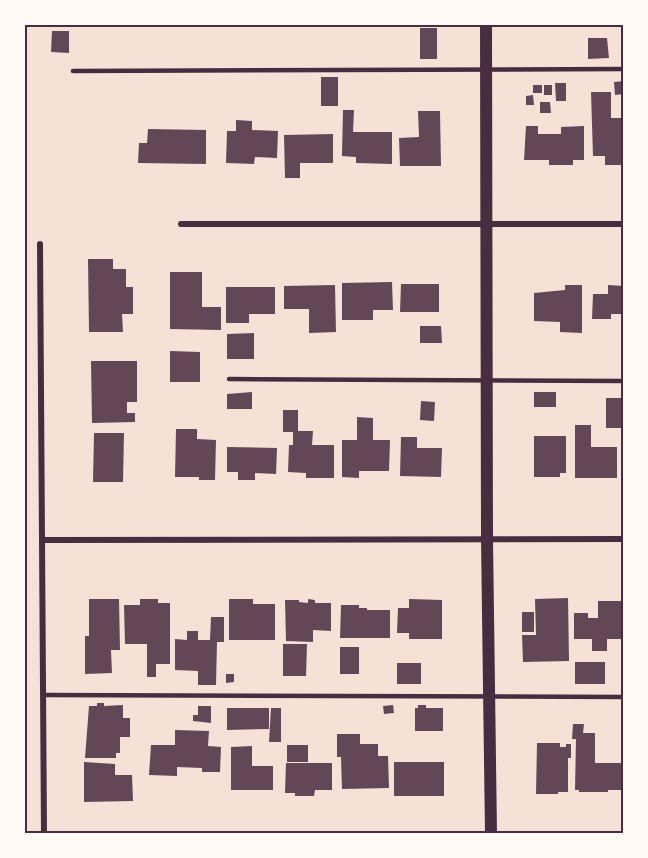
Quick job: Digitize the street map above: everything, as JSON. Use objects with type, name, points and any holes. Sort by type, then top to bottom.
[{"type":"main road","points":[[486,24],[487,539],[491,834]]},
{"type":"street","points":[[181,224],[624,224]]},
{"type":"street","points":[[40,244],[44,834]]},
{"type":"street","points":[[43,540],[624,539]]},
{"type":"lane","points":[[73,71],[624,69]]},
{"type":"lane","points":[[229,379],[624,381]]},
{"type":"lane","points":[[44,695],[624,697]]},
{"type":"building","points":[[420,28],[437,28],[437,59],[420,59]]},
{"type":"building","points":[[52,31],[69,31],[69,53],[51,52]]},
{"type":"building","points":[[588,38],[607,38],[609,58],[588,59]]},
{"type":"building","points":[[321,77],[338,77],[338,106],[321,106]]},
{"type":"building","points":[[624,81],[624,94],[615,95],[614,82]]},
{"type":"building","points":[[555,83],[566,83],[566,101],[556,101]]},
{"type":"building","points":[[533,85],[542,85],[542,93],[533,93]]},
{"type":"building","points":[[544,85],[552,85],[552,95],[544,95]]},
{"type":"building","points":[[591,92],[611,92],[611,118],[624,118],[622,165],[605,165],[605,156],[593,156]]},
{"type":"building","points":[[533,95],[534,105],[526,105],[526,96]]},
{"type":"building","points":[[540,102],[550,102],[551,113],[540,113]]},
{"type":"building","points":[[343,110],[354,110],[353,132],[392,132],[392,164],[356,163],[356,157],[342,156]]},
{"type":"building","points":[[418,111],[440,111],[441,166],[400,166],[399,138],[419,137]]},
{"type":"building","points":[[236,120],[252,121],[252,130],[278,131],[277,158],[255,157],[254,164],[226,163],[227,131],[236,131]]},
{"type":"building","points":[[526,126],[538,126],[538,134],[561,134],[561,127],[584,126],[584,160],[573,160],[573,165],[549,165],[549,160],[524,160]]},
{"type":"building","points":[[148,129],[206,130],[206,164],[138,163],[139,143],[147,143]]},
{"type":"building","points":[[333,134],[333,163],[300,163],[300,178],[285,178],[284,135]]},
{"type":"building","points":[[88,259],[113,259],[113,269],[126,269],[126,287],[133,287],[133,314],[122,314],[123,332],[89,332]]},
{"type":"building","points":[[170,272],[202,272],[202,307],[221,307],[221,330],[170,329]]},
{"type":"building","points":[[392,282],[393,310],[373,310],[373,320],[342,320],[342,283]]},
{"type":"building","points":[[401,284],[439,284],[439,312],[400,312]]},
{"type":"building","points":[[335,285],[336,332],[309,333],[309,309],[284,309],[284,286]]},
{"type":"building","points":[[565,285],[582,285],[582,333],[560,332],[560,322],[534,321],[534,293],[565,290]]},
{"type":"building","points":[[608,285],[624,286],[624,314],[611,314],[611,319],[592,319],[593,294],[608,294]]},
{"type":"building","points":[[226,287],[275,287],[275,314],[249,314],[249,323],[226,323]]},
{"type":"building","points":[[420,326],[441,326],[442,343],[420,343]]},
{"type":"building","points":[[254,333],[254,359],[227,359],[227,334]]},
{"type":"building","points":[[170,351],[200,352],[200,382],[170,382]]},
{"type":"building","points":[[91,361],[137,361],[137,402],[127,402],[127,413],[135,413],[135,422],[92,423]]},
{"type":"building","points":[[252,392],[252,409],[227,409],[227,394]]},
{"type":"building","points":[[534,392],[556,392],[556,407],[534,407]]},
{"type":"building","points":[[606,398],[621,398],[621,428],[606,428]]},
{"type":"building","points":[[421,401],[435,402],[434,421],[420,420]]},
{"type":"building","points":[[283,410],[298,410],[298,431],[313,431],[312,445],[334,445],[334,478],[306,478],[306,473],[288,472],[289,445],[293,445],[293,432],[283,432]]},
{"type":"building","points":[[357,417],[373,418],[373,440],[390,440],[389,471],[359,471],[359,478],[342,477],[342,440],[357,440]]},
{"type":"building","points":[[575,425],[591,425],[591,447],[617,447],[617,478],[575,478]]},
{"type":"building","points":[[176,429],[197,429],[197,439],[216,440],[215,480],[175,477]]},
{"type":"building","points":[[94,433],[124,433],[123,482],[93,482]]},
{"type":"building","points":[[534,436],[566,436],[566,473],[560,473],[560,477],[534,477]]},
{"type":"building","points":[[401,437],[417,437],[417,448],[442,448],[441,477],[400,476]]},
{"type":"building","points":[[227,447],[277,448],[276,474],[255,473],[255,480],[238,480],[238,472],[227,472]]},
{"type":"building","points":[[568,598],[569,661],[523,662],[522,635],[536,635],[535,599]]},
{"type":"building","points":[[89,599],[119,599],[120,650],[111,650],[112,673],[85,674],[85,636],[89,636]]},
{"type":"building","points":[[140,599],[158,599],[158,603],[170,603],[170,664],[156,664],[156,677],[147,677],[147,644],[125,644],[124,605],[140,605]]},
{"type":"building","points":[[229,599],[253,599],[253,604],[275,604],[275,640],[229,640]]},
{"type":"building","points":[[308,599],[315,600],[315,603],[331,603],[331,631],[313,630],[313,642],[286,641],[285,600],[299,600],[299,602],[308,603]]},
{"type":"building","points":[[409,599],[442,600],[442,639],[409,639],[409,633],[397,633],[398,608],[409,608]]},
{"type":"building","points":[[598,601],[623,601],[621,639],[607,639],[607,651],[592,651],[592,639],[574,639],[574,613],[588,613],[588,618],[598,618]]},
{"type":"building","points":[[341,605],[359,605],[359,608],[367,608],[367,610],[390,610],[390,638],[340,638]]},
{"type":"building","points":[[522,612],[534,612],[534,632],[522,632]]},
{"type":"building","points":[[211,617],[224,617],[224,642],[217,642],[216,685],[198,685],[198,671],[175,670],[175,639],[187,640],[187,631],[198,631],[198,640],[210,640]]},
{"type":"building","points":[[283,644],[307,644],[306,676],[283,676]]},
{"type":"building","points":[[340,647],[359,647],[359,674],[340,674]]},
{"type":"building","points":[[575,662],[605,662],[605,684],[575,684]]},
{"type":"building","points":[[397,663],[421,663],[421,684],[397,684]]},
{"type":"building","points":[[226,674],[234,674],[234,682],[226,683]]},
{"type":"building","points":[[97,703],[104,703],[104,706],[123,705],[123,718],[130,718],[130,737],[120,737],[120,753],[116,753],[116,758],[85,758],[89,706],[97,706]]},
{"type":"building","points":[[393,705],[394,713],[384,714],[383,706]]},
{"type":"building","points":[[418,705],[426,705],[426,708],[443,708],[443,731],[415,731],[415,708],[418,708]]},
{"type":"building","points":[[198,706],[211,706],[211,723],[193,721],[193,715],[198,715]]},
{"type":"building","points":[[227,708],[269,708],[269,729],[227,730]]},
{"type":"building","points":[[271,708],[281,708],[281,742],[269,742]]},
{"type":"building","points":[[573,724],[584,724],[583,733],[595,733],[595,763],[624,763],[624,790],[579,792],[575,790],[576,739],[572,739]]},
{"type":"building","points":[[175,730],[209,731],[208,746],[221,747],[220,772],[202,772],[202,768],[177,767],[177,776],[149,775],[151,745],[175,745]]},
{"type":"building","points":[[337,734],[360,734],[360,744],[378,744],[378,756],[388,756],[389,788],[342,789],[341,757],[337,757]]},
{"type":"building","points":[[537,743],[560,743],[560,747],[571,744],[571,758],[568,758],[568,792],[536,794]]},
{"type":"building","points":[[287,745],[308,745],[308,762],[287,762]]},
{"type":"building","points":[[252,746],[252,766],[273,766],[273,790],[231,790],[231,747]]},
{"type":"building","points":[[84,762],[115,764],[115,775],[132,775],[133,801],[84,802]]},
{"type":"building","points":[[394,762],[444,762],[444,796],[394,796]]},
{"type":"building","points":[[286,763],[332,763],[332,790],[315,790],[314,796],[295,796],[295,793],[285,793]]}]
